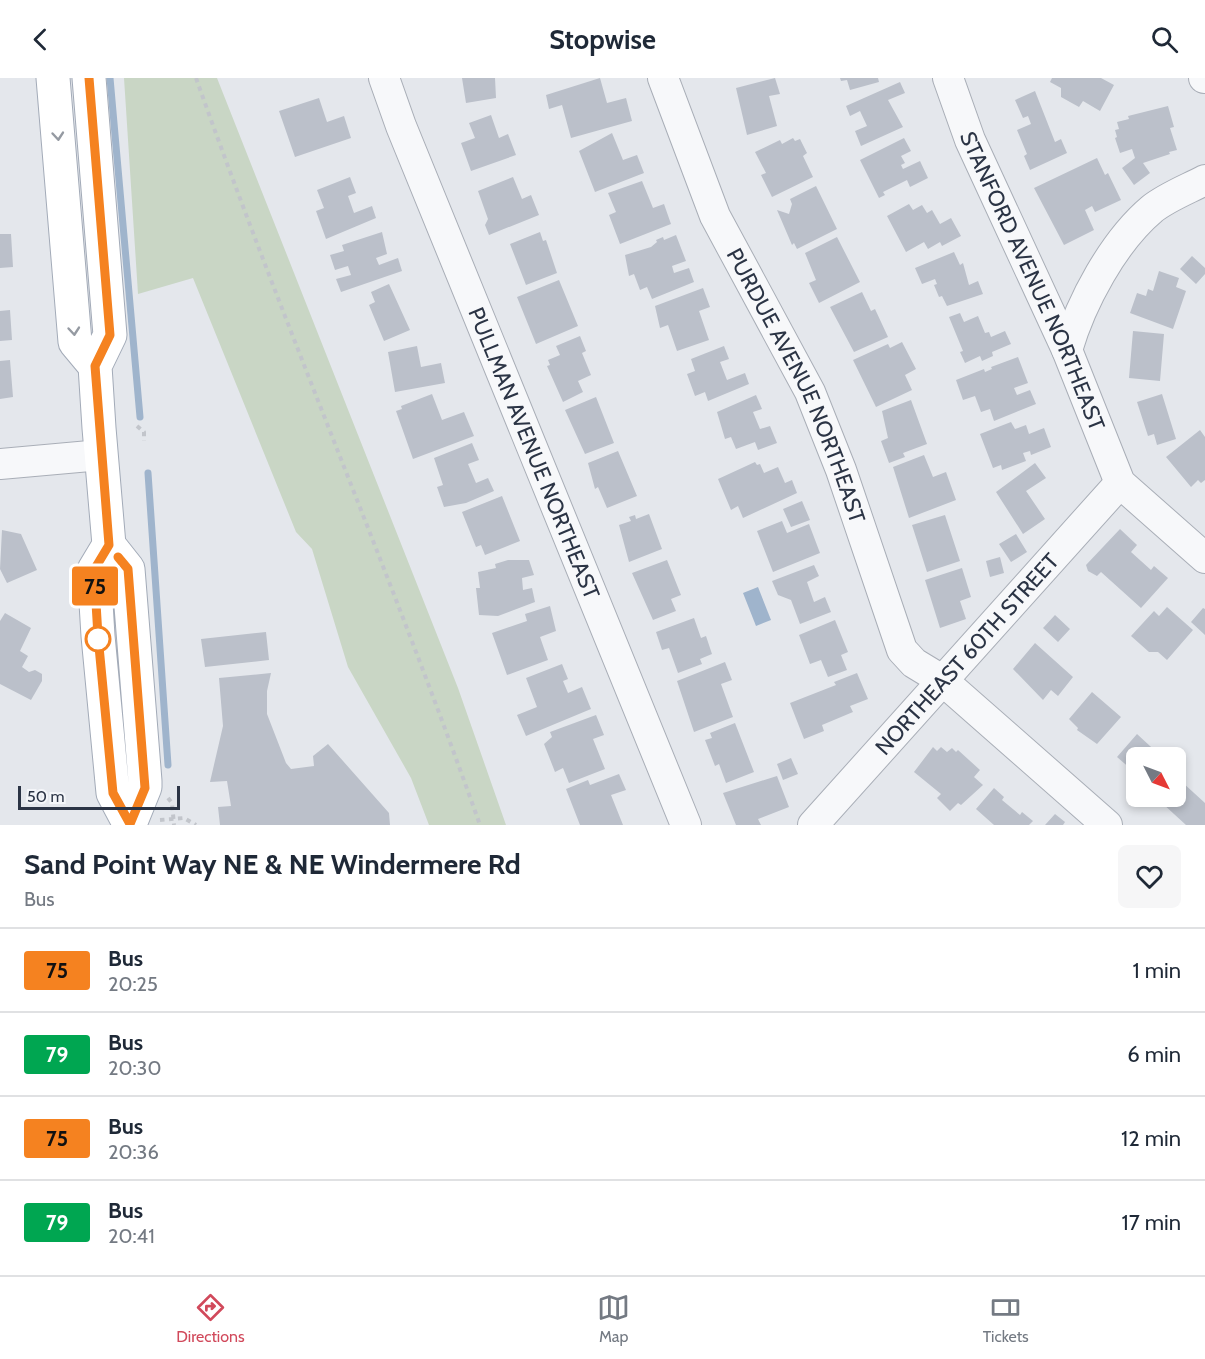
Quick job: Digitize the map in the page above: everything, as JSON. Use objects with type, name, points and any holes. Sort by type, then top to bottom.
[{"type":"main road","points":[[53,78],[75,342],[95,366]]},
{"type":"main road","points":[[89,78],[110,335],[95,366],[109,545],[94,570],[113,793],[130,824]]},
{"type":"street","name":"PULLMAN AVENUE NORTHEAST","points":[[384,78],[400,126],[686,825]]},
{"type":"street","name":"PURDUE AVENUE NORTHEAST","points":[[663,78],[715,216],[810,392],[841,470],[902,650],[914,663],[942,680],[1107,825]]},
{"type":"street","name":"STANFORD AVENUE NORTHEAST","points":[[948,78],[970,140],[1067,350],[1120,483]]},
{"type":"street","points":[[1067,350],[1083,305],[1124,240],[1153,209],[1205,180]]},
{"type":"street","points":[[0,464],[101,455]]},
{"type":"street","name":"NORTHEAST 60TH STREET","points":[[813,825],[1120,483]]},
{"type":"street","points":[[1120,483],[1205,558]]},
{"type":"path","points":[[196,78],[235,188],[443,722],[480,825]]},
{"type":"path","points":[[137,426],[144,432],[144,441]]},
{"type":"path","points":[[173,819],[184,818],[195,825]]},
{"type":"green space","points":[[124,78],[217,78],[458,688],[506,825],[429,825],[411,778],[348,667],[312,549],[296,532],[193,278],[138,294]]},
{"type":"water","points":[[758,587],[771,620],[756,626],[743,593]]},
{"type":"building","points":[[462,78],[495,78],[496,98],[466,103]]},
{"type":"building","points":[[600,78],[607,103],[626,98],[632,121],[571,138],[562,105],[549,109],[546,95]]},
{"type":"building","points":[[775,78],[780,94],[769,96],[777,126],[747,135],[736,88]]},
{"type":"building","points":[[840,78],[878,78],[879,82],[850,90],[847,80],[841,81]]},
{"type":"building","points":[[1052,78],[1101,78],[1114,85],[1100,111],[1083,101],[1079,107],[1061,97],[1061,88],[1050,82]]},
{"type":"building","points":[[900,82],[905,93],[888,100],[903,127],[861,146],[855,131],[867,126],[860,111],[850,116],[846,106]]},
{"type":"building","points":[[1035,91],[1055,142],[1061,139],[1067,153],[1030,170],[1024,156],[1027,154],[1017,130],[1031,124],[1028,116],[1023,118],[1015,100]]},
{"type":"building","points":[[319,98],[327,122],[344,116],[351,138],[295,157],[279,111]]},
{"type":"building","points":[[1168,106],[1174,127],[1170,128],[1177,150],[1143,163],[1150,173],[1134,185],[1122,168],[1135,158],[1132,149],[1120,153],[1115,138],[1117,137],[1115,130],[1119,129],[1117,122],[1129,119],[1128,116]]},
{"type":"building","points":[[491,115],[499,138],[508,134],[516,155],[471,171],[461,143],[475,138],[469,123]]},
{"type":"building","points":[[612,133],[623,160],[637,155],[644,173],[595,192],[579,151]]},
{"type":"building","points":[[793,138],[795,141],[800,139],[807,153],[803,156],[813,177],[772,197],[761,175],[766,173],[755,152],[780,140],[782,144]]},
{"type":"building","points":[[904,138],[911,151],[901,156],[905,163],[901,165],[903,169],[920,161],[928,178],[910,187],[907,180],[883,192],[885,195],[879,198],[860,160]]},
{"type":"building","points":[[1097,158],[1105,175],[1108,173],[1121,200],[1095,212],[1092,206],[1085,210],[1094,230],[1064,245],[1034,188]]},
{"type":"building","points":[[350,177],[356,193],[348,196],[354,213],[372,206],[376,218],[326,239],[316,211],[324,208],[317,190]]},
{"type":"building","points":[[513,177],[522,199],[531,195],[539,215],[489,235],[485,225],[488,219],[478,191]]},
{"type":"building","points":[[642,181],[653,208],[664,204],[671,224],[620,244],[609,215],[616,212],[608,193]]},
{"type":"building","points":[[816,186],[837,229],[797,249],[794,243],[792,245],[777,210],[789,214],[792,204],[790,199]]},
{"type":"building","points":[[909,204],[913,210],[922,205],[927,213],[932,210],[940,224],[951,218],[961,236],[942,246],[940,242],[928,249],[924,242],[906,252],[887,216]]},
{"type":"building","points":[[382,232],[387,254],[376,258],[379,265],[398,258],[402,271],[341,292],[336,279],[351,275],[348,266],[335,270],[330,255],[344,251],[342,245]]},
{"type":"building","points":[[540,232],[543,241],[546,240],[557,273],[526,285],[510,244]]},
{"type":"building","points":[[0,234],[11,234],[13,267],[0,268]]},
{"type":"building","points":[[676,235],[686,261],[672,266],[674,273],[689,268],[694,282],[652,299],[647,287],[640,290],[634,274],[629,276],[625,255],[651,247],[657,242],[656,240],[663,237],[664,240]]},
{"type":"building","points":[[837,237],[860,282],[819,303],[809,283],[816,280],[805,253]]},
{"type":"building","points":[[954,252],[960,265],[963,263],[969,285],[978,281],[983,294],[947,306],[942,296],[939,297],[934,285],[937,284],[935,279],[922,284],[915,268]]},
{"type":"building","points":[[1192,256],[1205,268],[1205,274],[1196,284],[1180,269]]},
{"type":"building","points":[[1159,271],[1179,278],[1176,287],[1186,291],[1173,329],[1130,313],[1137,293],[1146,296],[1148,289],[1153,291]]},
{"type":"building","points":[[559,280],[578,326],[536,344],[517,297]]},
{"type":"building","points":[[389,284],[410,330],[384,341],[369,305],[375,302],[371,292]]},
{"type":"building","points":[[703,288],[710,307],[699,311],[709,340],[677,351],[668,325],[660,328],[655,306]]},
{"type":"building","points":[[862,292],[871,311],[875,309],[888,337],[854,352],[830,307]]},
{"type":"building","points":[[10,310],[12,340],[0,341],[0,311]]},
{"type":"building","points":[[960,313],[964,322],[978,316],[985,333],[989,332],[991,337],[1005,331],[1011,344],[992,352],[993,356],[982,361],[980,356],[965,363],[960,352],[963,351],[949,317]]},
{"type":"building","points":[[1133,331],[1164,334],[1160,381],[1129,378]]},
{"type":"building","points":[[580,336],[586,351],[582,353],[591,375],[578,381],[583,392],[563,402],[547,366],[550,365],[548,360],[560,355],[556,346]]},
{"type":"building","points":[[902,342],[916,369],[905,375],[912,390],[876,407],[853,360],[888,344],[890,348]]},
{"type":"building","points":[[417,346],[421,367],[441,363],[445,383],[395,392],[388,352]]},
{"type":"building","points":[[724,346],[729,359],[720,362],[727,380],[745,373],[749,384],[708,401],[705,392],[695,396],[687,374],[695,371],[691,359]]},
{"type":"building","points":[[1018,357],[1028,383],[1014,388],[1017,395],[1030,390],[1036,404],[994,421],[990,409],[981,412],[975,396],[963,400],[956,380],[984,369],[985,372],[992,369],[991,367]]},
{"type":"building","points":[[10,360],[13,397],[0,399],[0,361]]},
{"type":"building","points":[[432,394],[442,420],[464,412],[474,436],[413,459],[396,411],[402,409],[401,406]]},
{"type":"building","points":[[1162,394],[1176,439],[1157,445],[1154,434],[1148,436],[1137,402]]},
{"type":"building","points":[[756,395],[762,409],[753,412],[760,429],[770,426],[777,443],[758,450],[755,442],[736,449],[731,437],[725,439],[717,412]]},
{"type":"building","points":[[596,397],[614,443],[585,454],[565,410]]},
{"type":"building","points":[[911,400],[927,444],[903,453],[905,457],[889,463],[881,441],[888,438],[882,411]]},
{"type":"building","points":[[1011,422],[1015,429],[1026,425],[1029,434],[1044,428],[1051,447],[1031,455],[1030,451],[1023,453],[1026,461],[1002,470],[1001,465],[993,468],[980,434]]},
{"type":"building","points":[[1200,430],[1205,437],[1205,480],[1201,483],[1198,480],[1191,487],[1166,457]]},
{"type":"building","points":[[472,443],[479,460],[468,464],[476,483],[488,478],[494,491],[466,503],[444,507],[437,487],[443,485],[434,458]]},
{"type":"building","points":[[618,451],[637,496],[607,508],[598,487],[595,489],[588,463]]},
{"type":"building","points":[[924,455],[933,477],[946,472],[956,500],[909,518],[893,467]]},
{"type":"building","points":[[755,462],[757,465],[760,464],[764,473],[778,467],[785,483],[792,480],[797,493],[743,518],[738,506],[731,510],[718,479]]},
{"type":"building","points":[[1035,463],[1046,478],[1026,491],[1045,519],[1023,534],[996,492]]},
{"type":"building","points":[[502,496],[520,541],[485,555],[481,545],[476,547],[462,512]]},
{"type":"building","points":[[802,501],[810,520],[791,527],[783,509]]},
{"type":"building","points":[[649,514],[662,549],[629,562],[619,525],[631,521],[629,517],[635,515],[636,519]]},
{"type":"building","points":[[945,515],[960,561],[927,572],[912,525]]},
{"type":"building","points":[[782,521],[787,533],[809,524],[820,553],[773,572],[757,531]]},
{"type":"building","points":[[1120,529],[1137,545],[1131,552],[1151,570],[1154,566],[1168,578],[1141,608],[1101,572],[1097,576],[1088,571],[1086,565]]},
{"type":"building","points":[[2,530],[21,534],[37,570],[7,583],[0,569]]},
{"type":"building","points":[[1016,534],[1027,552],[1011,562],[999,544]]},
{"type":"building","points":[[1000,557],[1004,573],[990,577],[986,561]]},
{"type":"building","points":[[508,560],[529,560],[534,575],[522,578],[523,590],[532,588],[535,602],[498,616],[479,615],[476,588],[480,588],[478,572],[496,568],[495,564]]},
{"type":"building","points":[[667,560],[681,595],[671,599],[676,611],[653,620],[632,573]]},
{"type":"building","points":[[814,565],[819,576],[807,582],[814,602],[825,597],[831,612],[800,624],[791,600],[778,595],[772,581]]},
{"type":"building","points":[[962,568],[971,597],[960,601],[966,619],[940,628],[925,580]]},
{"type":"building","points":[[550,606],[556,631],[540,637],[548,660],[507,675],[492,633],[527,621],[525,614]]},
{"type":"building","points":[[1167,607],[1193,630],[1167,660],[1158,652],[1149,652],[1131,636],[1154,611],[1159,616]]},
{"type":"building","points":[[1203,608],[1205,609],[1205,635],[1191,622]]},
{"type":"building","points":[[5,613],[31,628],[20,651],[28,656],[22,667],[29,672],[35,670],[42,674],[42,681],[31,700],[0,684],[0,621]]},
{"type":"building","points":[[1055,615],[1070,629],[1058,642],[1043,628]]},
{"type":"building","points":[[694,618],[701,638],[706,636],[712,654],[700,659],[702,664],[678,673],[669,648],[662,650],[656,632]]},
{"type":"building","points":[[835,620],[848,652],[841,655],[847,670],[828,677],[821,660],[810,664],[799,635]]},
{"type":"building","points":[[266,632],[269,660],[205,667],[201,639]]},
{"type":"building","points":[[1035,643],[1073,677],[1058,696],[1051,690],[1043,700],[1013,669]]},
{"type":"building","points":[[725,662],[732,680],[721,684],[733,717],[694,732],[677,681]]},
{"type":"building","points":[[562,664],[568,679],[563,681],[568,693],[582,687],[591,709],[526,736],[517,715],[537,707],[526,678]]},
{"type":"building","points":[[271,673],[267,691],[267,714],[286,763],[291,769],[314,766],[313,756],[328,744],[389,813],[390,825],[220,825],[218,807],[231,806],[227,781],[210,782],[223,726],[219,678]]},
{"type":"building","points":[[857,673],[868,699],[850,706],[853,712],[822,725],[824,731],[804,739],[790,703],[836,685],[834,682]]},
{"type":"building","points":[[1092,692],[1121,717],[1097,744],[1077,730],[1078,728],[1069,719]]},
{"type":"building","points":[[596,715],[604,735],[593,739],[605,769],[569,783],[563,768],[555,772],[544,744],[552,737],[550,732]]},
{"type":"building","points":[[735,723],[754,772],[726,783],[719,764],[715,766],[705,740],[712,738],[710,733]]},
{"type":"building","points":[[1137,734],[1151,747],[1126,747],[1126,765],[1117,757]]},
{"type":"building","points":[[933,747],[937,751],[941,747],[947,752],[952,748],[956,752],[958,750],[980,770],[974,777],[983,785],[961,805],[958,803],[950,811],[937,798],[941,794],[914,772]]},
{"type":"building","points":[[791,758],[798,774],[783,780],[777,764]]},
{"type":"building","points":[[619,774],[626,790],[611,795],[623,825],[580,825],[566,789],[588,780],[590,785]]},
{"type":"building","points":[[777,776],[789,807],[758,819],[761,825],[736,825],[723,793]]},
{"type":"building","points":[[1186,786],[1205,803],[1205,825],[1186,825],[1166,807],[1186,807]]},
{"type":"building","points":[[994,788],[1004,797],[1002,800],[1020,815],[1022,812],[1033,821],[1029,825],[994,825],[976,809]]},
{"type":"building","points":[[1055,814],[1065,822],[1063,825],[1045,825]]},
{"type":"waterway","points":[[110,78],[140,417]]},
{"type":"waterway","points":[[148,473],[168,765]]},
{"type":"bus line","name":"75","points":[[89,78],[110,335],[95,366],[109,545],[94,570],[113,793],[130,824],[145,788],[128,569],[118,557]]}]
